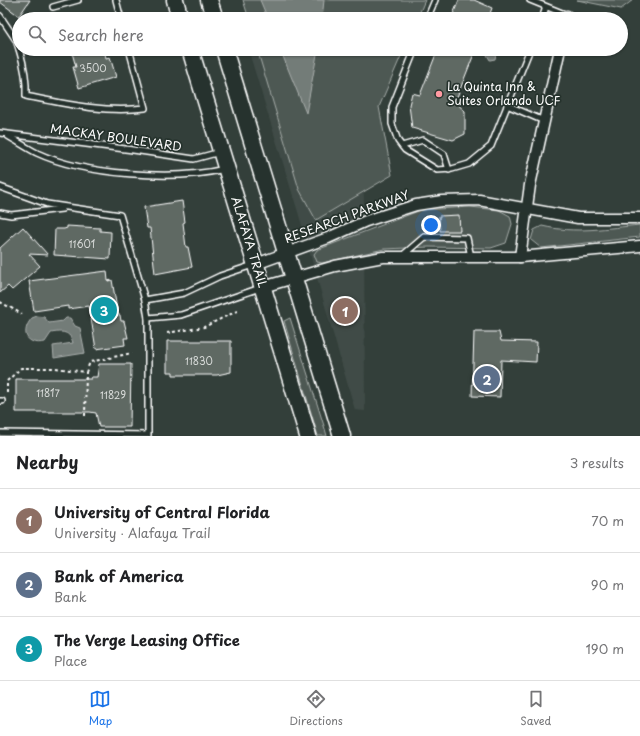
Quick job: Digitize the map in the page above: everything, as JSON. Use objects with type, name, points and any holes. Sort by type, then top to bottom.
[{"type":"main road","points":[[174,0],[178,12]]},
{"type":"main road","points":[[209,0],[213,12]]},
{"type":"main road","name":"ALAFAYA TRAIL","points":[[192,56],[308,436]]},
{"type":"main road","points":[[226,56],[342,436]]},
{"type":"street","points":[[520,257],[526,208],[558,56]]},
{"type":"street","name":"RESEARCH PARKWAY","points":[[256,264],[328,238],[366,221],[416,204],[442,201],[479,200],[578,218],[640,218]]},
{"type":"street","points":[[263,287],[357,261],[402,256],[520,257],[640,246]]},
{"type":"lane","points":[[53,7],[78,0]]},
{"type":"lane","points":[[116,0],[119,12]]},
{"type":"lane","points":[[430,12],[435,0]]},
{"type":"lane","points":[[530,0],[557,12]]},
{"type":"lane","points":[[544,12],[546,7]]},
{"type":"lane","points":[[0,16],[12,34]]},
{"type":"lane","points":[[22,56],[24,63],[26,96],[94,109],[122,111],[145,108],[131,56]]},
{"type":"lane","points":[[412,56],[392,107],[392,124],[405,150],[437,170],[449,170],[469,164],[491,146],[527,56]]},
{"type":"lane","points":[[507,105],[544,121]]},
{"type":"lane","name":"MACKAY BOULEVARD","points":[[0,133],[36,152],[65,163],[88,168],[168,174],[194,174],[226,169]]},
{"type":"lane","name":"MACKAY BOULEVARD","points":[[8,136],[25,136],[134,150],[194,160],[221,152]]},
{"type":"lane","points":[[402,146],[423,140],[444,154],[449,170]]},
{"type":"lane","points":[[0,186],[47,204],[120,215],[145,300],[148,318],[148,435],[0,433]]},
{"type":"lane","points":[[0,213],[11,215],[67,208]]},
{"type":"lane","points":[[402,256],[424,237],[467,238],[471,257]]},
{"type":"lane","points":[[145,300],[184,293],[220,276],[256,264]]},
{"type":"lane","points":[[148,318],[182,315],[263,287]]},
{"type":"path","points":[[0,302],[22,314]]},
{"type":"path","points":[[167,333],[204,327],[238,310]]},
{"type":"path","points":[[85,416],[86,372],[90,362],[132,353]]},
{"type":"path","points":[[7,393],[7,381],[21,368],[55,368],[86,372]]},
{"type":"shaded area","points":[[243,0],[425,0],[420,12],[247,12]]},
{"type":"shaded area","points":[[260,0],[324,0],[323,12],[265,12]]},
{"type":"shaded area","points":[[577,0],[633,0],[621,9]]},
{"type":"shaded area","points":[[250,56],[363,56],[365,411],[355,410],[298,212]]},
{"type":"shaded area","points":[[259,56],[401,56],[379,107],[392,175],[316,220],[299,189]]},
{"type":"shaded area","points":[[283,56],[317,56],[306,113]]},
{"type":"shaded area","points":[[488,56],[496,56],[495,59],[490,60]]},
{"type":"shaded area","points":[[470,207],[499,210],[510,216],[512,224],[506,243],[491,248],[429,247],[384,249],[322,263],[317,262],[314,254],[317,250],[421,210]]},
{"type":"shaded area","points":[[640,225],[640,237],[541,248],[531,240],[534,230],[542,226],[567,230],[579,230]]},
{"type":"shaded area","points":[[37,316],[44,317],[49,323],[63,321],[66,318],[70,318],[75,326],[80,328],[85,353],[54,358],[53,346],[73,343],[70,336],[65,333],[51,333],[45,342],[38,343],[29,340],[26,333],[26,328],[32,318]]},
{"type":"shaded area","points":[[290,318],[327,436],[318,436],[284,321]]},
{"type":"building","points":[[0,0],[30,0],[22,12],[14,12],[0,2]]},
{"type":"building","points":[[459,0],[474,0],[492,8],[491,12],[454,12]]},
{"type":"building","points":[[73,56],[110,57],[116,77],[79,88],[73,67],[76,67]]},
{"type":"building","name":"La Quinta Inn & Suites Orlando UCF","points":[[435,56],[473,56],[455,102],[465,111],[465,134],[453,140],[412,128],[409,105],[412,93],[420,95]]},
{"type":"building","points":[[182,201],[186,247],[188,247],[192,267],[155,274],[150,228],[147,228],[144,207]]},
{"type":"building","points":[[459,215],[460,231],[440,231],[439,216]]},
{"type":"building","points":[[67,226],[100,228],[100,231],[111,232],[110,259],[54,255],[55,229],[64,229],[67,228]]},
{"type":"building","points":[[23,227],[48,255],[29,254],[40,266],[12,290],[8,286],[0,293],[0,248]]},
{"type":"building","points":[[107,271],[108,281],[112,280],[118,315],[120,315],[121,321],[124,321],[128,338],[124,338],[125,345],[96,349],[89,306],[68,309],[68,306],[34,311],[29,281]]},
{"type":"building","points":[[474,332],[499,332],[501,341],[537,342],[536,362],[501,360],[500,397],[472,396]]},
{"type":"building","points":[[167,341],[231,341],[231,372],[217,375],[173,375],[173,372],[167,372]]},
{"type":"building","points":[[99,364],[131,364],[130,427],[99,427],[96,413],[90,412],[16,412],[16,379],[91,379],[91,377],[97,377]]},
{"type":"place","name":"La Quinta Inn & Suites Orlando UCF","points":[[439,94]]},
{"type":"place","name":"The Verge Leasing Office","points":[[104,310]]},
{"type":"place","name":"University of Central Florida","points":[[345,311]]},
{"type":"place","name":"Bank of America","points":[[487,379]]}]
